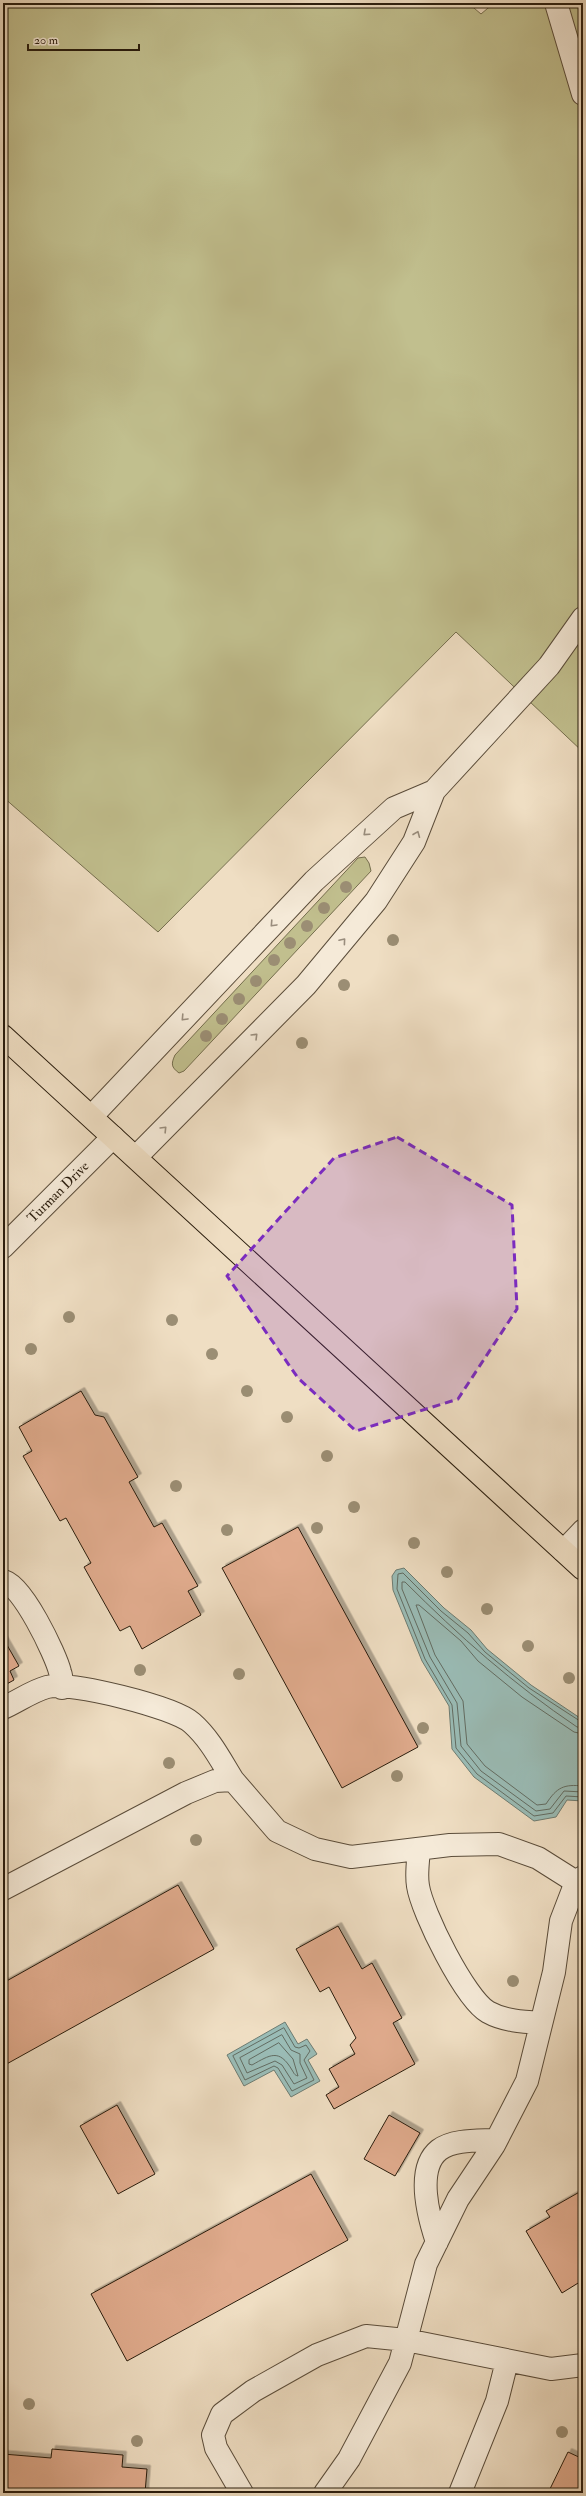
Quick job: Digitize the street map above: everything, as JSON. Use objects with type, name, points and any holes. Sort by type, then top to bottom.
[{"type":"main road","points":[[3,1036],[92,1116],[583,1569]]},
{"type":"street","points":[[556,3],[583,94]]},
{"type":"street","points":[[136,1157],[306,985],[376,901],[414,842],[434,791],[549,666],[583,618]]},
{"type":"street","points":[[92,1116],[314,881],[394,808],[434,791]]},
{"type":"street","name":"Turman Drive","points":[[3,1247],[113,1137]]},
{"type":"street","points":[[3,1581],[15,1588],[23,1597],[51,1650],[60,1672],[62,1688]]},
{"type":"street","points":[[3,1708],[48,1687],[86,1689],[148,1704],[190,1721],[207,1738],[233,1780],[277,1831],[315,1849],[351,1857],[419,1850],[450,1845],[498,1844],[538,1858],[579,1880],[561,1921],[554,1972],[528,2080],[496,2140],[458,2199],[426,2264],[400,2363],[349,2459],[325,2493]]},
{"type":"street","points":[[3,1889],[186,1793],[215,1781],[233,1780]]},
{"type":"street","points":[[419,1850],[417,1885],[424,1911],[460,1980],[487,2012],[511,2020],[541,2023]]},
{"type":"street","points":[[437,2242],[430,2220],[426,2186],[429,2161],[440,2150],[462,2142],[496,2140]]},
{"type":"street","points":[[242,2493],[216,2448],[213,2434],[222,2414],[253,2391],[317,2355],[366,2336],[406,2340],[551,2369],[583,2365]]},
{"type":"street","points":[[460,2493],[497,2401],[507,2361]]},
{"type":"lane","points":[[563,1550],[583,1530]]},
{"type":"highlighted area","points":[[397,1137],[512,1205],[517,1309],[458,1399],[356,1431],[298,1378],[227,1276],[334,1158]]},
{"type":"shaded area","points":[[3,3],[468,3],[481,14],[494,3],[583,3],[583,752],[456,632],[158,932],[3,797]]},
{"type":"shaded area","points":[[365,857],[369,863],[371,871],[184,1071],[179,1073],[176,1071],[172,1065],[175,1055],[358,858]]},
{"type":"water","points":[[404,1568],[444,1608],[471,1630],[487,1649],[531,1685],[583,1720],[583,1801],[567,1800],[556,1817],[534,1821],[474,1777],[452,1749],[449,1706],[422,1661],[393,1590],[392,1576],[396,1570]]},
{"type":"water","points":[[285,2022],[298,2044],[307,2039],[317,2054],[308,2060],[320,2081],[291,2097],[274,2070],[244,2086],[227,2055]]},
{"type":"building","points":[[81,1391],[95,1415],[104,1417],[138,1477],[129,1482],[154,1527],[162,1523],[198,1586],[188,1591],[201,1615],[142,1649],[130,1626],[120,1631],[84,1567],[91,1563],[66,1518],[60,1521],[23,1456],[32,1451],[19,1427]]},
{"type":"building","points":[[298,1527],[418,1747],[342,1788],[222,1568]]},
{"type":"building","points":[[3,1638],[19,1666],[10,1671],[14,1680],[3,1686]]},
{"type":"building","points":[[178,1885],[214,1949],[3,2066],[3,1983]]},
{"type":"building","points":[[338,1926],[362,1969],[372,1963],[402,2018],[393,2023],[415,2064],[334,2109],[326,2095],[339,2087],[329,2069],[355,2054],[350,2045],[356,2038],[329,1987],[320,1992],[296,1949]]},
{"type":"building","points":[[117,2105],[155,2174],[118,2194],[80,2126]]},
{"type":"building","points":[[389,2115],[420,2133],[395,2176],[364,2159]]},
{"type":"building","points":[[311,2174],[348,2240],[127,2361],[91,2294]]},
{"type":"building","points":[[583,2190],[583,2280],[562,2293],[526,2231],[550,2217],[546,2211]]},
{"type":"building","points":[[52,2449],[123,2455],[122,2467],[147,2469],[145,2493],[3,2493],[3,2454],[51,2458]]},
{"type":"building","points":[[568,2452],[583,2459],[583,2493],[548,2493]]}]
